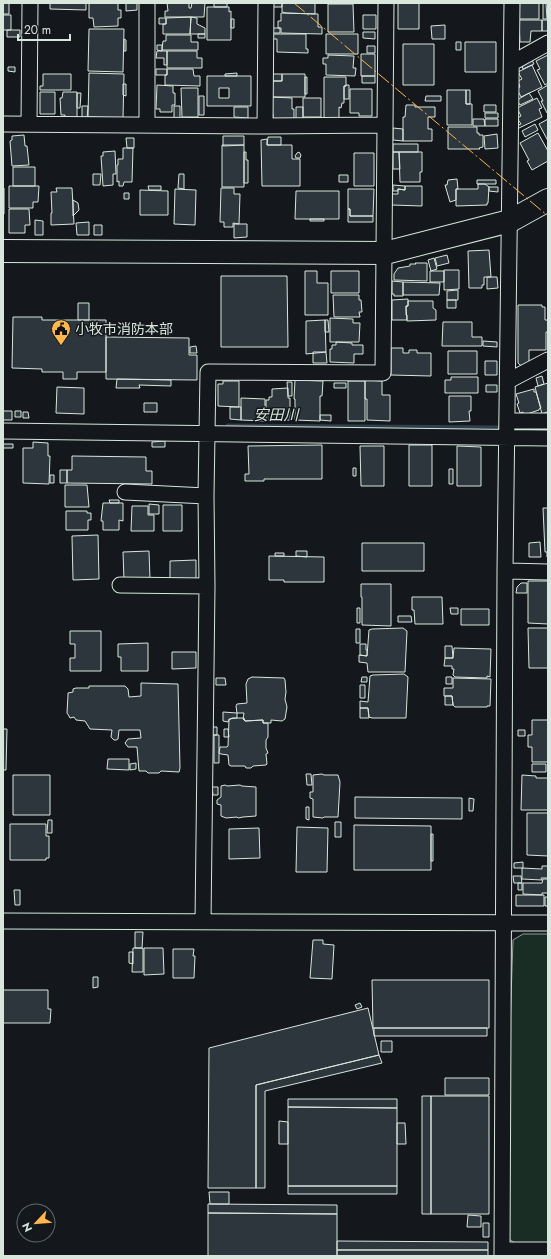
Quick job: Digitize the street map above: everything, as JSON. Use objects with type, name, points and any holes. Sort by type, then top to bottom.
[{"type":"street","points":[[29,124],[30,3]]},
{"type":"street","points":[[147,3],[147,125]]},
{"type":"street","points":[[265,126],[266,3]]},
{"type":"street","points":[[203,922],[208,372],[383,373],[386,3]]},
{"type":"street","points":[[512,3],[507,420],[502,1253],[548,1250]]},
{"type":"street","points":[[512,63],[548,43]]},
{"type":"street","points":[[3,124],[265,126],[384,125]]},
{"type":"street","points":[[3,251],[384,254],[510,221],[548,200]]},
{"type":"street","points":[[508,381],[548,360]]},
{"type":"street","points":[[507,420],[548,421]]},
{"type":"street","points":[[3,431],[207,427],[507,438],[548,438]]},
{"type":"street","points":[[125,492],[206,496]]},
{"type":"street","points":[[506,571],[548,572]]},
{"type":"street","points":[[120,585],[207,586]]},
{"type":"street","points":[[3,921],[548,923]]},
{"type":"green space","points":[[523,934],[548,934],[548,1243],[515,1243],[503,1235],[513,940]]},
{"type":"building","points":[[3,3],[9,3],[9,14],[3,14]]},
{"type":"building","points":[[50,3],[86,3],[86,10],[50,9]]},
{"type":"building","points":[[89,3],[118,3],[118,10],[121,10],[121,18],[118,18],[118,26],[94,27],[93,18],[89,18]]},
{"type":"building","points":[[126,3],[137,3],[137,10],[126,11]]},
{"type":"building","points":[[167,3],[189,3],[189,8],[191,8],[192,3],[205,3],[204,17],[165,17],[165,11],[168,11]]},
{"type":"building","points":[[214,3],[227,3],[227,7],[214,7]]},
{"type":"building","points":[[272,3],[282,3],[282,7],[272,7]]},
{"type":"building","points":[[282,3],[315,3],[315,14],[282,12]]},
{"type":"building","points":[[398,3],[419,3],[419,29],[398,29]]},
{"type":"building","points":[[519,3],[539,3],[539,19],[519,19]]},
{"type":"building","points":[[543,3],[546,3],[547,19],[543,19]]},
{"type":"building","points":[[328,4],[353,4],[354,32],[328,32]]},
{"type":"building","points":[[207,7],[229,7],[229,12],[231,11],[231,40],[207,40]]},
{"type":"building","points":[[281,13],[318,14],[318,27],[322,27],[322,34],[281,33],[281,28],[278,28],[278,21],[281,21]]},
{"type":"building","points":[[3,15],[11,15],[11,30],[3,30]]},
{"type":"building","points":[[363,15],[376,15],[376,29],[363,29]]},
{"type":"building","points":[[191,17],[197,18],[197,24],[205,28],[205,34],[190,34]]},
{"type":"building","points":[[191,17],[190,34],[163,34],[163,24],[166,24],[166,18]]},
{"type":"building","points":[[159,18],[166,18],[166,24],[159,24]]},
{"type":"building","points":[[231,19],[234,19],[234,28],[231,28]]},
{"type":"building","points":[[519,20],[542,20],[542,31],[531,31],[530,42],[520,42]]},
{"type":"building","points":[[542,20],[548,20],[548,31],[542,31]]},
{"type":"building","points":[[445,25],[445,39],[432,39],[431,26]]},
{"type":"building","points":[[271,28],[280,28],[280,33],[271,33]]},
{"type":"building","points":[[89,29],[124,29],[123,72],[88,71]]},
{"type":"building","points":[[7,30],[20,30],[20,37],[7,37]]},
{"type":"building","points":[[363,32],[375,32],[375,39],[363,38]]},
{"type":"building","points":[[198,34],[205,34],[205,38],[198,38]]},
{"type":"building","points":[[271,34],[306,34],[306,49],[308,49],[308,53],[277,52],[277,39],[271,39]]},
{"type":"building","points":[[326,34],[358,34],[358,54],[326,54]]},
{"type":"building","points":[[166,35],[191,35],[191,42],[198,42],[198,50],[162,50],[163,41],[166,41]]},
{"type":"building","points":[[124,39],[126,40],[126,51],[124,51]]},
{"type":"building","points":[[456,42],[461,42],[461,50],[456,50]]},
{"type":"building","points":[[465,42],[496,42],[496,72],[465,72]]},
{"type":"building","points":[[403,44],[434,44],[434,85],[403,85]]},
{"type":"building","points":[[157,45],[162,45],[162,51],[157,50]]},
{"type":"building","points":[[367,46],[375,46],[375,53],[367,53]]},
{"type":"building","points":[[157,51],[167,51],[167,65],[164,65],[164,58],[156,58]]},
{"type":"building","points":[[167,51],[197,51],[197,58],[202,58],[202,68],[167,68]]},
{"type":"building","points":[[361,54],[375,54],[375,76],[361,76]]},
{"type":"building","points":[[328,55],[354,56],[353,68],[356,68],[355,76],[326,75],[326,64],[323,64],[323,58],[328,58]]},
{"type":"building","points":[[548,55],[548,83],[545,85],[537,70],[540,69],[536,61]]},
{"type":"building","points":[[532,60],[534,64],[523,69],[522,66]]},
{"type":"building","points":[[532,65],[542,87],[521,97],[517,89],[520,87],[518,81],[522,79],[518,72]]},
{"type":"building","points":[[8,67],[15,67],[15,72],[8,71]]},
{"type":"building","points":[[156,69],[167,69],[167,75],[156,75]]},
{"type":"building","points":[[167,69],[193,69],[194,76],[200,76],[200,86],[165,85],[165,75],[167,75]]},
{"type":"building","points":[[89,73],[124,74],[123,118],[88,117]]},
{"type":"building","points":[[237,73],[237,76],[225,76],[225,74]]},
{"type":"building","points":[[43,74],[71,74],[71,90],[40,90],[40,86],[43,86]]},
{"type":"building","points":[[270,74],[282,74],[282,81],[270,81]]},
{"type":"building","points":[[282,74],[305,74],[305,97],[270,97],[272,81],[282,81]]},
{"type":"building","points":[[207,76],[251,76],[251,106],[207,106]],"holes":[[[219,88],[229,88],[229,98],[219,98]]]},
{"type":"building","points":[[362,76],[375,76],[375,83],[362,83]]},
{"type":"building","points":[[305,77],[307,77],[307,94],[305,94]]},
{"type":"building","points":[[324,77],[346,77],[346,86],[344,86],[344,103],[342,103],[341,108],[339,107],[339,118],[324,118]]},
{"type":"building","points":[[123,84],[126,84],[126,96],[123,95]]},
{"type":"building","points":[[157,85],[173,86],[173,93],[175,93],[175,105],[172,105],[172,112],[160,112],[160,109],[156,109]]},
{"type":"building","points":[[349,85],[349,99],[344,99],[344,86]]},
{"type":"building","points":[[548,85],[548,113],[547,113],[538,91]]},
{"type":"building","points":[[181,88],[198,88],[198,117],[182,117]]},
{"type":"building","points":[[350,89],[372,89],[372,116],[359,116],[359,113],[350,113]]},
{"type":"building","points":[[447,90],[466,90],[466,104],[472,104],[472,125],[447,125]]},
{"type":"building","points":[[466,90],[470,90],[470,104],[466,104]]},
{"type":"building","points":[[40,92],[55,92],[55,114],[40,114]]},
{"type":"building","points":[[63,92],[77,92],[77,117],[65,117],[65,115],[61,115],[60,98],[62,98]]},
{"type":"building","points":[[77,93],[81,93],[80,108],[77,108]]},
{"type":"building","points":[[529,93],[533,99],[520,105],[517,100]]},
{"type":"building","points":[[199,96],[204,96],[204,115],[199,115]]},
{"type":"building","points":[[426,96],[441,96],[441,101],[425,101]]},
{"type":"building","points":[[272,97],[292,98],[294,119],[273,119]]},
{"type":"building","points":[[303,98],[321,98],[321,117],[303,117]]},
{"type":"building","points":[[537,98],[542,108],[539,109],[542,117],[517,129],[516,126],[521,124],[517,118],[521,116],[517,108]]},
{"type":"building","points":[[406,105],[415,105],[415,107],[435,107],[435,117],[428,117],[428,129],[432,129],[432,141],[403,141],[403,117],[405,117]]},
{"type":"building","points":[[484,105],[496,105],[496,112],[484,112]]},
{"type":"building","points":[[82,106],[88,106],[87,119],[82,118]]},
{"type":"building","points":[[174,106],[180,106],[180,118],[174,118]]},
{"type":"building","points":[[234,107],[248,107],[248,118],[234,117]]},
{"type":"building","points":[[296,107],[303,107],[303,119],[296,119]]},
{"type":"building","points":[[485,113],[498,113],[498,118],[485,118]]},
{"type":"building","points":[[473,119],[484,119],[485,126],[473,126]]},
{"type":"building","points":[[485,119],[498,119],[498,126],[485,126]]},
{"type":"building","points":[[548,119],[548,141],[539,124]]},
{"type":"building","points":[[535,124],[538,130],[525,137],[522,131]]},
{"type":"building","points":[[448,127],[477,127],[477,133],[479,133],[479,135],[483,135],[483,147],[479,148],[480,149],[448,149]]},
{"type":"building","points":[[393,128],[403,129],[403,141],[393,140]]},
{"type":"building","points":[[538,133],[548,151],[548,161],[532,170],[527,161],[529,160],[520,143]]},
{"type":"building","points":[[497,134],[498,148],[485,149],[484,136]]},
{"type":"building","points":[[24,135],[29,165],[12,166],[10,141],[12,140],[12,136]]},
{"type":"building","points":[[223,136],[244,136],[244,145],[223,146]]},
{"type":"building","points":[[268,137],[281,137],[281,145],[267,145]]},
{"type":"building","points":[[126,138],[134,138],[134,148],[127,148]]},
{"type":"building","points":[[267,139],[267,145],[292,145],[292,159],[300,159],[300,186],[262,186],[261,140]]},
{"type":"building","points":[[393,144],[418,144],[418,152],[393,152]]},
{"type":"building","points":[[222,145],[244,145],[244,187],[222,187]]},
{"type":"building","points":[[123,148],[133,148],[132,182],[124,182],[123,186],[119,186],[119,181],[117,182],[117,165],[118,159],[123,159]]},
{"type":"building","points":[[115,151],[116,174],[113,174],[113,185],[103,186],[101,156],[103,156],[103,152]]},
{"type":"building","points":[[244,152],[246,152],[246,160],[248,160],[248,183],[244,183]]},
{"type":"building","points":[[299,152],[301,155],[300,158],[296,158],[295,156]]},
{"type":"building","points":[[393,152],[399,152],[400,169],[393,169]]},
{"type":"building","points":[[399,152],[422,152],[422,172],[420,172],[420,182],[400,182]]},
{"type":"building","points":[[354,153],[374,153],[374,186],[354,186]]},
{"type":"building","points":[[13,167],[35,167],[35,186],[13,186]]},
{"type":"building","points":[[93,174],[101,174],[100,185],[93,185]]},
{"type":"building","points":[[179,174],[184,174],[184,189],[178,188]]},
{"type":"building","points":[[339,175],[348,175],[348,182],[339,182]]},
{"type":"building","points":[[457,179],[458,189],[456,189],[456,200],[450,202],[445,185],[447,185],[448,180]]},
{"type":"building","points":[[477,180],[496,180],[496,184],[477,184]]},
{"type":"building","points":[[478,184],[485,184],[489,187],[487,205],[456,206],[456,189],[478,189]]},
{"type":"building","points":[[393,185],[405,186],[405,190],[398,189],[398,191],[393,191]]},
{"type":"building","points":[[9,186],[39,186],[38,202],[33,202],[33,208],[9,208]]},
{"type":"building","points":[[148,186],[161,186],[161,190],[149,190]]},
{"type":"building","points":[[405,186],[422,186],[422,206],[392,205],[392,194],[398,194],[398,189],[405,190]]},
{"type":"building","points":[[489,187],[498,187],[498,192],[489,191]]},
{"type":"building","points":[[4,188],[4,214],[3,214]]},
{"type":"building","points":[[56,188],[72,188],[74,224],[51,225],[51,192],[57,192]]},
{"type":"building","points":[[221,188],[234,188],[234,194],[240,194],[239,224],[233,223],[233,227],[224,227],[224,222],[220,222]]},
{"type":"building","points":[[175,189],[196,190],[195,225],[174,224]]},
{"type":"building","points":[[348,189],[374,189],[373,216],[350,216],[350,209],[348,209]]},
{"type":"building","points":[[140,190],[168,191],[168,215],[140,215]]},
{"type":"building","points":[[296,191],[339,191],[339,219],[295,219]]},
{"type":"building","points":[[124,193],[129,193],[129,199],[124,199]]},
{"type":"building","points":[[73,200],[78,203],[79,210],[73,216]]},
{"type":"building","points":[[9,209],[29,209],[30,225],[25,225],[25,233],[9,233]]},
{"type":"building","points":[[348,209],[350,209],[350,216],[373,216],[373,222],[348,222]]},
{"type":"building","points":[[310,219],[324,219],[324,221],[310,221]]},
{"type":"building","points":[[35,220],[43,221],[43,235],[35,235]]},
{"type":"building","points":[[89,222],[89,235],[77,235],[76,223]]},
{"type":"building","points":[[234,224],[247,224],[247,237],[234,238]]},
{"type":"building","points":[[94,225],[102,225],[102,235],[94,235]]},
{"type":"building","points":[[489,250],[491,277],[484,277],[484,285],[482,285],[482,288],[469,288],[468,251]]},
{"type":"building","points":[[447,255],[449,263],[437,266],[435,258]]},
{"type":"building","points":[[434,258],[437,269],[431,271],[428,260]]},
{"type":"building","points":[[415,263],[427,263],[427,281],[394,280],[394,274],[398,268],[410,266],[410,264],[416,264]]},
{"type":"building","points":[[444,270],[459,270],[459,289],[444,290]]},
{"type":"building","points":[[305,271],[317,271],[317,283],[328,283],[328,315],[305,315]]},
{"type":"building","points":[[331,271],[359,271],[359,293],[331,293]]},
{"type":"building","points":[[430,271],[444,271],[444,282],[430,282]]},
{"type":"building","points":[[221,276],[287,276],[288,347],[221,347]]},
{"type":"building","points":[[487,277],[497,277],[498,288],[487,289]]},
{"type":"building","points":[[392,281],[403,282],[403,296],[394,296],[394,294],[392,294]]},
{"type":"building","points":[[403,282],[440,283],[439,295],[403,295]]},
{"type":"building","points":[[458,290],[458,300],[447,300],[447,291]]},
{"type":"building","points":[[333,295],[359,295],[362,312],[359,312],[360,317],[334,317]]},
{"type":"building","points":[[408,299],[408,306],[406,306],[407,320],[392,320],[392,300]]},
{"type":"building","points":[[447,300],[456,300],[456,308],[447,308]]},
{"type":"building","points":[[408,301],[433,301],[433,308],[436,310],[436,320],[407,321],[406,306],[408,306]]},
{"type":"building","points":[[78,303],[89,303],[89,320],[78,320]]},
{"type":"building","points":[[518,305],[542,305],[542,307],[545,307],[545,320],[548,320],[546,350],[529,350],[529,362],[523,366],[518,363]]},
{"type":"building","points":[[13,317],[42,317],[42,320],[106,320],[106,372],[77,372],[77,379],[63,379],[63,372],[42,372],[42,369],[12,368]]},
{"type":"building","points":[[330,318],[353,319],[353,323],[360,323],[359,342],[330,342]]},
{"type":"building","points":[[325,320],[328,320],[329,332],[325,332]]},
{"type":"building","points":[[325,320],[326,352],[306,354],[306,321]]},
{"type":"building","points":[[443,322],[472,322],[472,337],[482,337],[482,346],[442,346]]},
{"type":"building","points":[[106,337],[189,338],[189,355],[197,355],[197,380],[106,379]]},
{"type":"building","points":[[483,341],[497,342],[497,347],[483,346]]},
{"type":"building","points":[[336,342],[352,343],[352,345],[363,345],[363,354],[354,354],[354,363],[330,362],[330,349],[332,349],[332,345],[336,345]]},
{"type":"building","points":[[196,346],[197,353],[190,353],[190,347]]},
{"type":"building","points":[[391,348],[403,348],[403,353],[409,353],[409,350],[417,350],[417,353],[431,353],[431,376],[391,375]]},
{"type":"building","points":[[448,351],[477,351],[477,374],[448,374]]},
{"type":"building","points":[[313,352],[326,352],[327,363],[313,363]]},
{"type":"building","points":[[485,361],[497,361],[497,375],[485,375]]},
{"type":"building","points":[[542,376],[544,384],[538,386],[536,378]]},
{"type":"building","points":[[451,377],[478,377],[478,393],[445,393],[445,380],[451,380]]},
{"type":"building","points":[[117,379],[171,380],[171,386],[139,385],[140,388],[116,388]]},
{"type":"building","points":[[295,380],[323,381],[322,396],[320,396],[320,421],[295,420]]},
{"type":"building","points":[[365,380],[382,381],[382,395],[390,395],[390,421],[367,420]]},
{"type":"building","points":[[223,381],[239,381],[239,407],[218,406],[218,384],[223,384]]},
{"type":"building","points":[[348,381],[365,381],[365,421],[348,421]]},
{"type":"building","points":[[287,382],[292,382],[292,396],[288,396]]},
{"type":"building","points":[[334,383],[346,383],[346,388],[334,388]]},
{"type":"building","points":[[548,383],[548,415],[547,412],[542,414],[535,387]]},
{"type":"building","points":[[486,385],[497,385],[497,392],[486,392]]},
{"type":"building","points":[[57,387],[84,388],[84,414],[56,413]]},
{"type":"building","points":[[288,388],[288,398],[290,398],[290,420],[266,420],[266,400],[269,400],[269,397],[272,397],[272,389]]},
{"type":"building","points":[[534,389],[541,408],[524,415],[523,412],[520,413],[516,394]]},
{"type":"building","points":[[449,396],[471,396],[471,411],[469,411],[470,421],[449,422]]},
{"type":"building","points":[[241,398],[265,399],[265,421],[241,420]]},
{"type":"building","points":[[144,403],[157,403],[157,412],[144,412]]},
{"type":"building","points":[[230,407],[241,407],[241,420],[230,419]]},
{"type":"building","points":[[3,411],[12,411],[12,420],[3,420]]},
{"type":"building","points":[[15,411],[21,411],[21,417],[15,417]]},
{"type":"building","points":[[23,412],[28,412],[29,418],[23,418]]},
{"type":"building","points":[[320,415],[331,415],[331,421],[320,420]]},
{"type":"building","points":[[165,441],[165,447],[152,447],[152,442]]},
{"type":"building","points":[[33,442],[48,443],[48,456],[50,456],[49,484],[23,483],[23,448],[33,448]]},
{"type":"building","points":[[3,444],[13,444],[13,448],[3,448]]},
{"type":"building","points":[[322,445],[322,479],[264,479],[264,481],[245,481],[245,474],[249,474],[248,446]]},
{"type":"building","points":[[409,445],[432,445],[432,486],[409,486]]},
{"type":"building","points":[[360,446],[384,446],[384,486],[361,486]]},
{"type":"building","points":[[457,446],[481,447],[481,486],[457,486]]},
{"type":"building","points":[[72,456],[146,457],[146,471],[152,471],[152,484],[67,483],[67,470],[72,470]]},
{"type":"building","points":[[353,468],[356,468],[356,476],[353,476]]},
{"type":"building","points":[[449,469],[453,469],[453,484],[449,484]]},
{"type":"building","points":[[60,470],[67,470],[67,483],[60,483]]},
{"type":"building","points":[[50,475],[54,475],[54,483],[50,483]]},
{"type":"building","points":[[65,485],[87,485],[89,507],[65,507]]},
{"type":"building","points":[[109,500],[119,500],[119,503],[110,503]]},
{"type":"building","points":[[103,503],[123,503],[123,521],[119,520],[119,530],[103,530],[103,521],[101,521]]},
{"type":"building","points":[[149,504],[159,505],[159,514],[149,514]]},
{"type":"building","points":[[163,505],[182,505],[182,531],[163,531]]},
{"type":"building","points":[[132,506],[148,506],[148,515],[154,515],[154,531],[131,531]]},
{"type":"building","points":[[543,508],[548,508],[548,557],[547,552],[545,552]]},
{"type":"building","points":[[66,511],[87,511],[87,513],[91,513],[91,520],[88,520],[88,530],[66,530]]},
{"type":"building","points":[[98,535],[99,579],[73,580],[72,536]]},
{"type":"building","points":[[540,542],[541,557],[529,557],[529,543]]},
{"type":"building","points":[[362,543],[424,543],[424,571],[362,571]]},
{"type":"building","points":[[149,551],[150,579],[124,580],[123,552]]},
{"type":"building","points":[[296,551],[307,551],[307,557],[296,556]]},
{"type":"building","points":[[275,553],[284,553],[284,556],[275,556]]},
{"type":"building","points":[[269,556],[324,557],[324,582],[284,582],[284,580],[269,580]]},
{"type":"building","points":[[196,560],[196,579],[170,580],[170,561]]},
{"type":"building","points":[[528,581],[548,581],[548,624],[528,623]]},
{"type":"building","points":[[521,583],[527,583],[527,593],[516,593],[517,587]]},
{"type":"building","points":[[361,584],[391,584],[391,626],[362,625]]},
{"type":"building","points":[[412,597],[442,597],[443,624],[415,624],[414,610],[412,610]]},
{"type":"building","points":[[357,608],[360,608],[360,623],[357,623]]},
{"type":"building","points":[[450,608],[458,608],[458,614],[451,614]]},
{"type":"building","points":[[461,609],[489,609],[489,625],[461,625]]},
{"type":"building","points":[[398,616],[411,616],[412,622],[398,622]]},
{"type":"building","points":[[403,628],[407,631],[405,672],[368,672],[367,663],[359,662],[359,655],[367,656],[369,630]]},
{"type":"building","points":[[528,628],[548,628],[548,668],[529,668]]},
{"type":"building","points":[[356,629],[360,629],[360,643],[356,643]]},
{"type":"building","points":[[70,631],[101,631],[101,671],[70,671],[70,658],[75,658],[75,644],[70,644]]},
{"type":"building","points":[[148,643],[148,671],[121,671],[121,657],[118,657],[118,644]]},
{"type":"building","points":[[360,644],[366,644],[367,656],[360,655]]},
{"type":"building","points":[[445,646],[452,646],[453,658],[445,658]]},
{"type":"building","points":[[454,648],[491,649],[490,677],[455,677],[453,675],[454,669],[452,669],[452,666],[444,666],[445,658],[453,658]]},
{"type":"building","points":[[172,652],[196,652],[196,668],[172,669]]},
{"type":"building","points":[[404,674],[408,677],[406,718],[372,718],[369,717],[368,708],[360,708],[360,701],[368,702],[370,676]]},
{"type":"building","points":[[252,677],[284,678],[287,707],[285,719],[282,721],[271,720],[271,723],[263,723],[263,720],[245,721],[243,719],[244,713],[237,713],[237,704],[247,703],[246,684],[248,679]]},
{"type":"building","points":[[362,677],[367,677],[367,682],[361,682]]},
{"type":"building","points":[[446,677],[452,677],[452,684],[446,684]]},
{"type":"building","points":[[216,678],[225,678],[226,685],[216,685]]},
{"type":"building","points":[[453,678],[491,679],[490,706],[455,707],[453,705],[452,696],[444,696],[444,688],[453,688]]},
{"type":"building","points":[[141,683],[178,684],[179,772],[161,771],[159,773],[148,773],[146,771],[139,771],[137,747],[128,747],[125,743],[128,739],[141,738],[140,730],[119,730],[118,739],[114,740],[111,737],[112,730],[90,729],[85,721],[76,720],[74,717],[70,718],[67,713],[68,693],[73,692],[73,689],[89,688],[89,686],[125,686],[128,689],[129,697],[141,696]]},
{"type":"building","points":[[360,685],[365,685],[365,698],[360,698]]},
{"type":"building","points":[[445,696],[452,696],[453,705],[445,705]]},
{"type":"building","points":[[360,708],[368,708],[369,718],[360,718]]},
{"type":"building","points":[[223,712],[237,713],[237,718],[229,719],[228,722],[223,721]]},
{"type":"building","points":[[232,718],[244,718],[245,721],[263,720],[263,723],[268,723],[266,748],[268,753],[266,754],[266,765],[253,766],[251,768],[246,768],[245,766],[231,766],[229,765],[228,755],[219,753],[220,747],[228,746],[229,720]]},
{"type":"building","points":[[532,720],[548,720],[548,762],[532,762],[532,747],[528,747],[528,735],[532,735]]},
{"type":"building","points":[[212,727],[217,727],[217,735],[212,735]]},
{"type":"building","points":[[3,729],[7,729],[6,770],[3,770]]},
{"type":"building","points":[[224,729],[228,729],[229,737],[224,737]]},
{"type":"building","points":[[518,730],[525,730],[525,736],[518,736]]},
{"type":"building","points":[[214,735],[219,735],[219,763],[214,763]]},
{"type":"building","points":[[108,759],[129,759],[129,770],[107,769]]},
{"type":"building","points":[[136,763],[136,769],[130,770],[130,764]]},
{"type":"building","points":[[532,764],[546,764],[546,772],[532,772]]},
{"type":"building","points":[[306,774],[311,774],[312,785],[307,785]]},
{"type":"building","points":[[13,775],[50,775],[50,815],[13,815]]},
{"type":"building","points":[[313,775],[338,775],[340,782],[338,817],[313,817],[313,799],[310,798],[310,792],[313,792]]},
{"type":"building","points":[[522,775],[536,776],[536,778],[548,778],[548,810],[521,810]]},
{"type":"building","points":[[221,786],[256,787],[256,816],[226,818],[221,816],[221,805],[217,804],[217,800],[221,797]]},
{"type":"building","points":[[212,787],[218,787],[218,795],[213,795]]},
{"type":"building","points":[[355,797],[462,798],[462,819],[355,818]]},
{"type":"building","points":[[469,798],[474,799],[473,811],[469,811]]},
{"type":"building","points":[[306,807],[309,807],[309,820],[306,819]]},
{"type":"building","points":[[527,813],[548,813],[548,856],[527,855]]},
{"type":"building","points":[[48,820],[52,820],[52,833],[47,833]]},
{"type":"building","points":[[335,822],[341,822],[341,837],[335,837]]},
{"type":"building","points":[[10,824],[46,824],[46,836],[49,836],[49,858],[46,858],[46,860],[10,860]]},
{"type":"building","points":[[354,825],[431,826],[431,870],[354,870]]},
{"type":"building","points":[[297,827],[328,828],[327,872],[296,872]]},
{"type":"building","points":[[259,828],[260,858],[229,859],[229,829]]},
{"type":"building","points":[[431,834],[433,834],[433,861],[431,861]]},
{"type":"building","points":[[523,862],[523,868],[514,868],[514,863]]},
{"type":"building","points":[[542,866],[548,866],[548,878],[541,878],[542,880],[522,879],[522,868],[542,869]]},
{"type":"building","points":[[513,876],[521,876],[522,883],[514,883]]},
{"type":"building","points":[[543,879],[548,879],[548,893],[542,893],[542,895],[523,894],[523,883],[542,883]]},
{"type":"building","points":[[518,883],[522,883],[522,890],[518,890]]},
{"type":"building","points":[[14,890],[20,890],[20,905],[15,905]]},
{"type":"building","points":[[516,895],[544,895],[544,906],[516,906]]},
{"type":"building","points":[[545,897],[548,897],[548,906],[545,906]]},
{"type":"building","points":[[135,932],[143,932],[142,948],[135,948]]},
{"type":"building","points":[[313,940],[323,940],[323,944],[334,945],[332,979],[310,978]]},
{"type":"building","points":[[133,948],[143,948],[143,972],[132,972]]},
{"type":"building","points":[[144,948],[163,948],[164,974],[144,975]]},
{"type":"building","points":[[173,949],[194,949],[194,978],[173,978]]},
{"type":"building","points":[[129,952],[133,952],[133,964],[129,963]]},
{"type":"building","points":[[93,977],[98,977],[98,987],[93,988]]},
{"type":"building","points":[[372,980],[489,980],[489,1028],[373,1028]]},
{"type":"building","points":[[3,990],[48,990],[48,1009],[51,1009],[50,1023],[3,1023]]},
{"type":"building","points":[[360,1003],[362,1007],[357,1009],[355,1005]]},
{"type":"building","points":[[368,1008],[379,1055],[256,1085],[256,1188],[208,1188],[209,1048]]},
{"type":"building","points":[[374,1028],[487,1028],[487,1036],[374,1036]]},
{"type":"building","points":[[381,1041],[392,1041],[392,1052],[381,1052]]},
{"type":"building","points":[[379,1055],[382,1063],[265,1091],[265,1188],[256,1188],[256,1085]]},
{"type":"building","points":[[445,1078],[489,1078],[489,1095],[445,1095]]},
{"type":"building","points":[[422,1096],[431,1096],[431,1214],[422,1214]]},
{"type":"building","points":[[431,1096],[489,1096],[489,1214],[431,1214]]},
{"type":"building","points":[[288,1099],[397,1099],[397,1108],[288,1107]]},
{"type":"building","points":[[288,1107],[397,1108],[397,1186],[288,1186]]},
{"type":"building","points":[[279,1121],[288,1122],[288,1144],[279,1144]]},
{"type":"building","points":[[397,1123],[405,1123],[406,1144],[397,1144]]},
{"type":"building","points":[[288,1186],[397,1186],[397,1194],[288,1194]]},
{"type":"building","points":[[209,1192],[229,1192],[229,1204],[210,1204]]},
{"type":"building","points":[[208,1204],[337,1205],[337,1214],[208,1213]]},
{"type":"building","points":[[208,1213],[337,1214],[337,1256],[208,1256]]},
{"type":"building","points":[[468,1215],[481,1216],[481,1227],[467,1227]]},
{"type":"building","points":[[483,1223],[489,1223],[489,1237],[483,1237]]},
{"type":"building","points":[[337,1241],[488,1242],[488,1250],[337,1250]]},
{"type":"building","points":[[337,1250],[488,1250],[488,1256],[337,1256]]},
{"type":"waterway","name":"安田川","points":[[228,426],[506,428]]},
{"type":"waterway","name":"安田川","points":[[532,428],[548,429]]},
{"type":"power","points":[[294,3],[548,216]]},
{"type":"place","name":"小牧市消防本部","points":[[61,346]]}]
